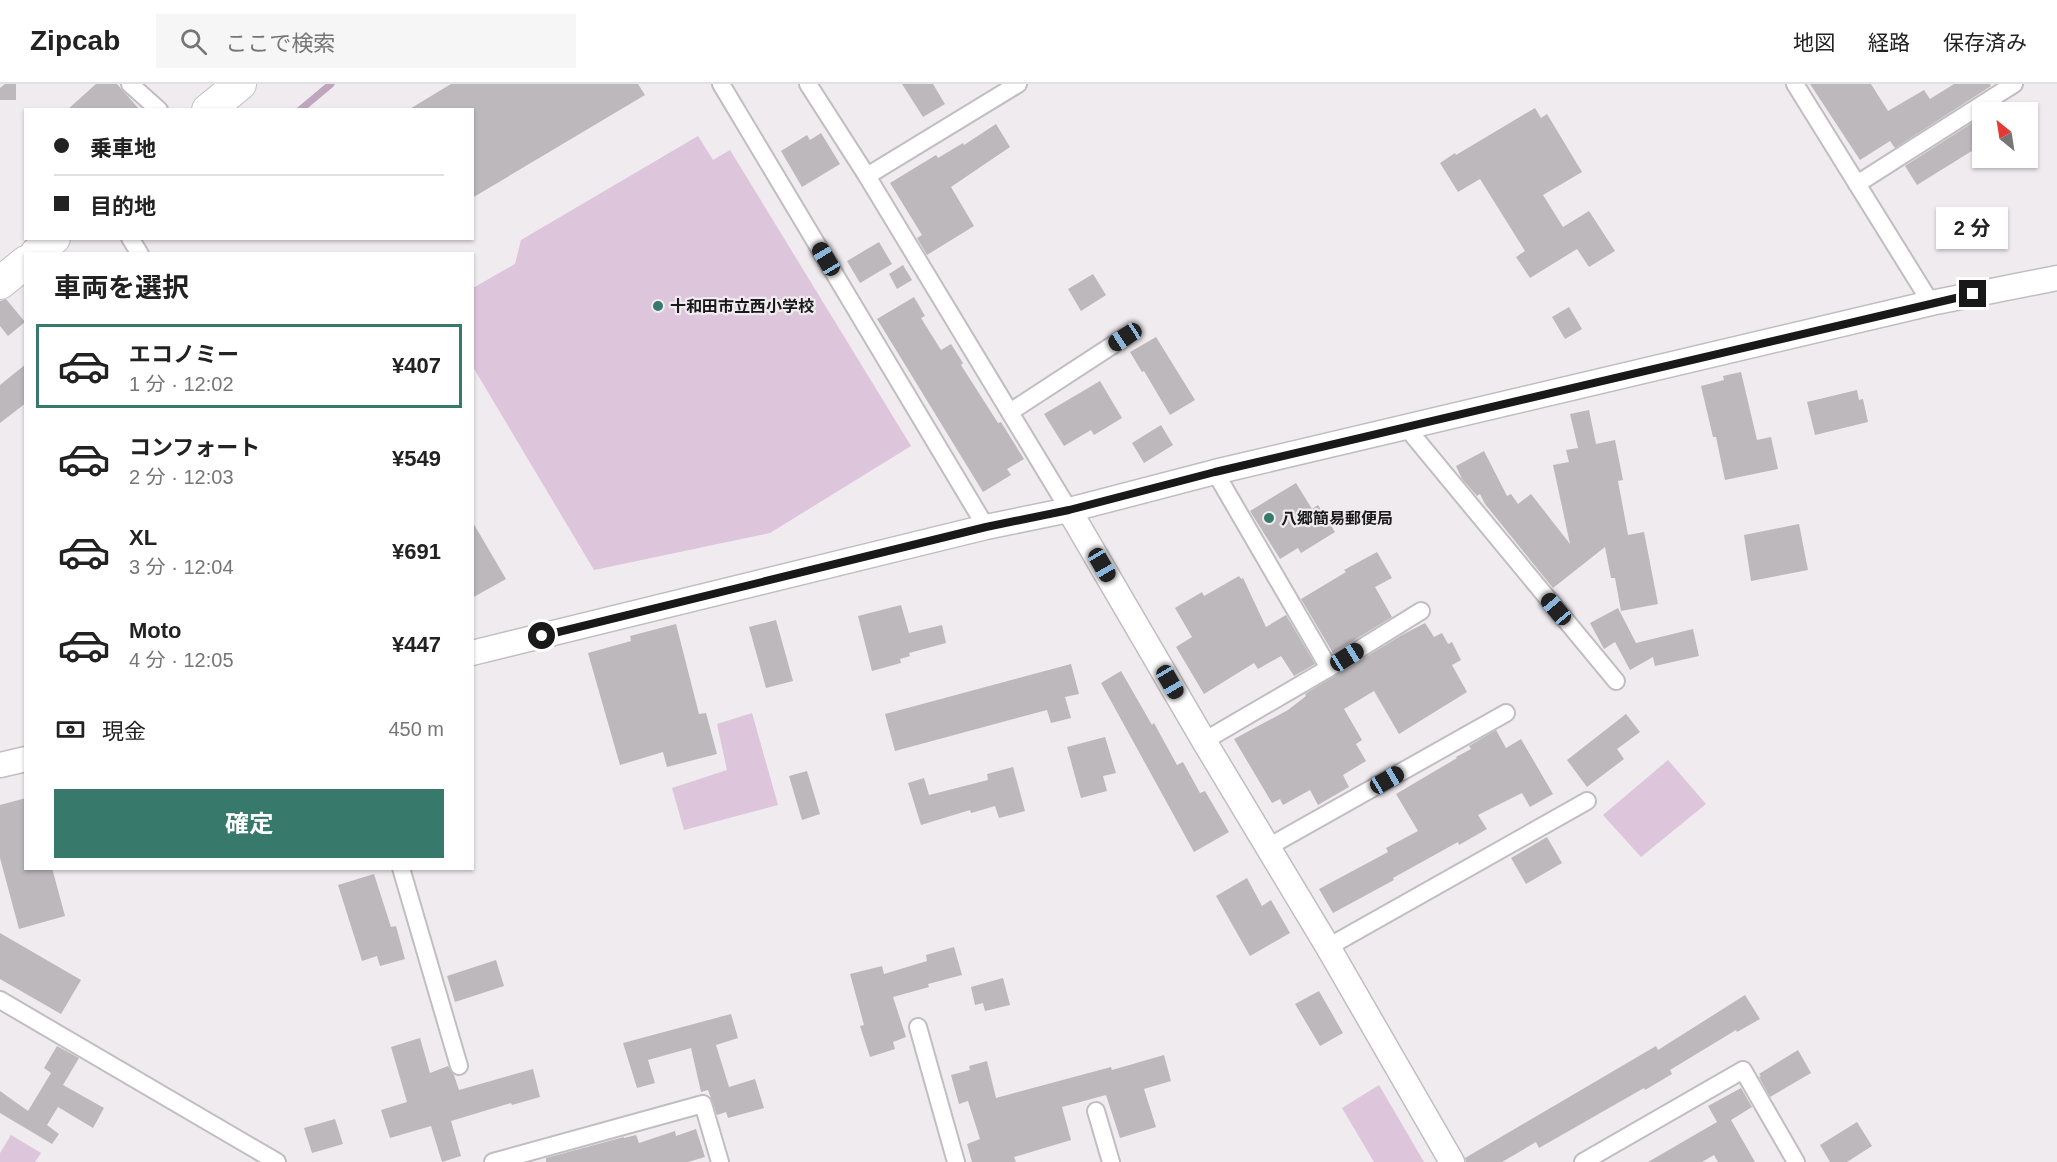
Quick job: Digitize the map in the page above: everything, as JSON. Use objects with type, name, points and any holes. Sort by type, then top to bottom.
[{"type":"highway","points":[[210,108],[240,84]]},
{"type":"highway","points":[[38,252],[52,240]]},
{"type":"highway","points":[[0,283],[24,264]]},
{"type":"street","points":[[130,84],[157,108]]},
{"type":"street","points":[[721,84],[986,527]]},
{"type":"street","points":[[808,84],[1069,510],[1328,947],[1452,1162]]},
{"type":"street","points":[[867,177],[1018,84]]},
{"type":"street","points":[[1795,84],[1931,303]]},
{"type":"street","points":[[1857,184],[2014,84]]},
{"type":"street","points":[[474,653],[986,527],[1069,510],[1215,472],[1931,303],[2057,278]]},
{"type":"street","points":[[1010,412],[1125,337]]},
{"type":"street","points":[[1406,428],[1616,681]]},
{"type":"street","points":[[1215,472],[1329,668]]},
{"type":"street","points":[[1204,741],[1421,612]]},
{"type":"street","points":[[1268,847],[1506,713]]},
{"type":"street","points":[[0,765],[24,759]]},
{"type":"street","points":[[1328,947],[1587,801]]},
{"type":"street","points":[[402,870],[459,1066]]},
{"type":"street","points":[[0,1000],[276,1162]]},
{"type":"street","points":[[918,1027],[956,1162]]},
{"type":"street","points":[[1583,1162],[1743,1070],[1796,1162]]},
{"type":"street","points":[[493,1162],[703,1104],[720,1162]]},
{"type":"street","points":[[1096,1111],[1111,1162]]},
{"type":"shaded area","name":"十和田市立西小学校","points":[[698,136],[713,160],[730,150],[911,446],[770,533],[594,570],[474,369],[474,287],[515,264],[521,240]]},
{"type":"shaded area","points":[[752,713],[778,805],[684,830],[672,788],[727,770],[717,724]]},
{"type":"shaded area","points":[[1668,760],[1706,804],[1641,857],[1603,815]]},
{"type":"shaded area","points":[[1379,1085],[1424,1162],[1374,1162],[1342,1108]]},
{"type":"shaded area","points":[[11,1135],[41,1153],[35,1162],[0,1162],[0,1153]]},
{"type":"building","points":[[5,84],[16,84],[16,100],[0,100],[0,88]]},
{"type":"building","points":[[96,84],[117,84],[138,108],[69,108]]},
{"type":"building","points":[[451,84],[638,84],[645,95],[474,197],[474,108],[411,108]]},
{"type":"building","points":[[902,84],[933,84],[945,104],[923,117]]},
{"type":"building","points":[[1810,84],[1871,84],[1888,111],[1924,90],[1930,99],[1954,84],[1990,84],[1991,86],[1895,148],[1890,141],[1860,160]]},
{"type":"building","points":[[1535,108],[1541,118],[1547,114],[1582,172],[1543,195],[1563,227],[1589,211],[1615,251],[1589,267],[1577,249],[1530,278],[1516,257],[1525,251],[1480,179],[1458,192],[1440,163]]},
{"type":"building","points":[[1972,123],[1972,151],[1917,185],[1905,166]]},
{"type":"building","points":[[996,124],[1010,147],[951,187],[974,226],[927,255],[917,238],[922,235],[890,183],[936,155],[938,158],[963,143],[964,145]]},
{"type":"building","points":[[821,133],[840,164],[802,187],[781,151],[807,135],[810,140]]},
{"type":"building","points":[[879,242],[892,264],[860,283],[847,261]]},
{"type":"building","points":[[903,265],[912,280],[897,289],[889,274]]},
{"type":"building","points":[[1093,274],[1106,295],[1081,311],[1068,289]]},
{"type":"building","points":[[914,297],[925,316],[921,318],[941,350],[951,344],[963,363],[961,365],[1024,459],[1007,469],[1011,475],[983,492],[877,319]]},
{"type":"building","points":[[6,299],[24,321],[8,336],[0,326],[0,301]]},
{"type":"building","points":[[1569,307],[1582,329],[1565,339],[1552,317]]},
{"type":"building","points":[[1156,337],[1195,400],[1170,415],[1130,352]]},
{"type":"building","points":[[24,366],[24,405],[0,423],[0,385]]},
{"type":"building","points":[[1741,372],[1757,440],[1771,437],[1778,469],[1725,480],[1716,437],[1713,437],[1701,386],[1724,380],[1723,376]]},
{"type":"building","points":[[1100,381],[1122,418],[1094,435],[1091,430],[1064,446],[1044,414]]},
{"type":"building","points":[[1857,390],[1859,400],[1863,399],[1868,422],[1815,435],[1807,402]]},
{"type":"building","points":[[1589,410],[1596,444],[1615,440],[1623,480],[1618,481],[1628,535],[1644,532],[1658,604],[1621,611],[1615,578],[1611,578],[1605,547],[1553,588],[1485,504],[1480,494],[1477,496],[1462,479],[1456,466],[1484,451],[1507,496],[1511,494],[1518,504],[1531,494],[1570,544],[1553,465],[1569,462],[1566,450],[1578,448],[1570,414]]},
{"type":"building","points":[[1161,425],[1173,445],[1144,463],[1132,443]]},
{"type":"building","points":[[1296,483],[1312,509],[1318,505],[1335,532],[1301,553],[1298,548],[1280,559],[1250,511]]},
{"type":"building","points":[[474,524],[506,579],[474,597]]},
{"type":"building","points":[[1799,524],[1808,570],[1751,581],[1744,535]]},
{"type":"building","points":[[1377,552],[1392,578],[1375,587],[1392,617],[1333,653],[1301,599],[1346,572],[1344,570]]},
{"type":"building","points":[[1239,576],[1243,578],[1266,627],[1286,615],[1315,664],[1294,676],[1281,656],[1258,669],[1254,663],[1204,694],[1176,647],[1192,637],[1175,608],[1202,592],[1204,596]]},
{"type":"building","points":[[901,605],[909,633],[942,625],[946,643],[909,653],[910,656],[900,659],[901,663],[872,671],[858,616]]},
{"type":"building","points":[[1618,608],[1636,643],[1693,629],[1699,656],[1655,666],[1653,657],[1630,670],[1615,642],[1604,649],[1590,623]]},
{"type":"building","points":[[776,620],[793,681],[766,688],[749,627]]},
{"type":"building","points":[[1425,623],[1434,637],[1442,633],[1448,644],[1452,642],[1461,660],[1452,665],[1467,692],[1399,734],[1374,691],[1344,709],[1362,740],[1356,744],[1366,761],[1343,775],[1349,787],[1318,805],[1310,790],[1283,805],[1280,799],[1272,803],[1234,739],[1288,710],[1306,696],[1305,694]]},
{"type":"building","points":[[676,624],[699,714],[706,713],[717,754],[667,767],[663,752],[620,765],[588,653],[631,641],[630,636]]},
{"type":"building","points":[[1071,664],[1079,694],[1065,697],[1071,718],[1051,723],[1047,710],[895,751],[885,714]]},
{"type":"building","points":[[1121,671],[1177,765],[1183,762],[1200,793],[1205,791],[1229,832],[1194,852],[1101,683]]},
{"type":"building","points":[[1626,714],[1640,732],[1617,749],[1624,759],[1587,787],[1567,760]]},
{"type":"building","points":[[1496,730],[1506,748],[1521,739],[1553,794],[1530,807],[1522,793],[1478,815],[1487,829],[1459,845],[1458,842],[1333,913],[1319,889],[1388,852],[1386,848],[1418,831],[1396,794],[1457,758],[1471,749],[1469,746]]},
{"type":"building","points":[[1105,737],[1116,773],[1103,776],[1107,791],[1081,798],[1067,747]]},
{"type":"building","points":[[1013,767],[1025,811],[999,818],[995,806],[971,813],[970,810],[921,825],[908,783],[924,778],[929,795],[988,780],[987,774]]},
{"type":"building","points":[[807,771],[820,814],[802,820],[789,776]]},
{"type":"building","points":[[24,799],[24,870],[53,870],[65,916],[19,929],[0,858],[0,805]]},
{"type":"building","points":[[1547,837],[1562,863],[1526,884],[1511,858]]},
{"type":"building","points":[[374,874],[391,927],[396,926],[405,959],[380,966],[377,956],[362,961],[338,885]]},
{"type":"building","points":[[1247,878],[1262,906],[1271,900],[1290,933],[1250,956],[1216,896]]},
{"type":"building","points":[[0,933],[81,980],[61,1014],[0,979]]},
{"type":"building","points":[[954,947],[962,975],[893,997],[906,1037],[893,1042],[895,1049],[870,1057],[860,1026],[864,1025],[850,974],[882,966],[884,974],[927,961],[926,955]]},
{"type":"building","points":[[496,960],[504,986],[455,1002],[447,976]]},
{"type":"building","points":[[1003,978],[1010,1005],[985,1011],[983,1003],[975,1005],[971,987]]},
{"type":"building","points":[[1319,991],[1343,1033],[1320,1046],[1295,1004]]},
{"type":"building","points":[[1745,995],[1760,1019],[1737,1032],[1736,1030],[1670,1070],[1672,1074],[1539,1148],[1536,1142],[1502,1162],[1466,1162],[1465,1158],[1656,1046],[1658,1050]]},
{"type":"building","points":[[731,1014],[738,1038],[716,1045],[729,1087],[755,1079],[764,1108],[728,1118],[726,1112],[717,1115],[708,1090],[701,1092],[691,1048],[648,1060],[655,1083],[637,1088],[623,1043]]},
{"type":"building","points":[[420,1038],[430,1073],[448,1066],[459,1090],[533,1069],[540,1097],[451,1121],[461,1156],[442,1162],[431,1126],[390,1138],[381,1110],[407,1102],[391,1047]]},
{"type":"building","points":[[57,1046],[79,1058],[63,1085],[104,1108],[93,1128],[58,1107],[47,1125],[59,1134],[52,1144],[0,1113],[0,1091],[28,1111],[51,1073],[44,1068]]},
{"type":"building","points":[[1798,1050],[1811,1073],[1770,1097],[1759,1074]]},
{"type":"building","points":[[1164,1055],[1171,1081],[1144,1089],[1156,1127],[1120,1138],[1106,1095],[1062,1107],[1071,1140],[1014,1157],[1016,1162],[972,1162],[967,1144],[980,1139],[968,1101],[959,1104],[951,1075],[970,1070],[969,1066],[987,1061],[996,1098]]},
{"type":"building","points":[[1741,1088],[1752,1107],[1731,1120],[1755,1162],[1718,1162],[1714,1155],[1702,1162],[1648,1162],[1717,1122],[1708,1106]]},
{"type":"building","points":[[335,1119],[343,1144],[312,1153],[304,1128]]},
{"type":"building","points":[[1857,1122],[1872,1146],[1847,1162],[1830,1162],[1820,1145]]},
{"type":"building","points":[[696,1129],[705,1157],[688,1162],[546,1162],[546,1158],[624,1137],[636,1135],[639,1143],[675,1131],[676,1136]]},
{"type":"waterway","points":[[302,108],[331,84]]},
{"type":"place","name":"十和田市立西小学校","points":[[658,306]]},
{"type":"place","name":"八郷簡易郵便局","points":[[1269,518]]},
{"type":"route","points":[[542,636],[986,527],[1069,510],[1215,472],[1973,294]]}]
